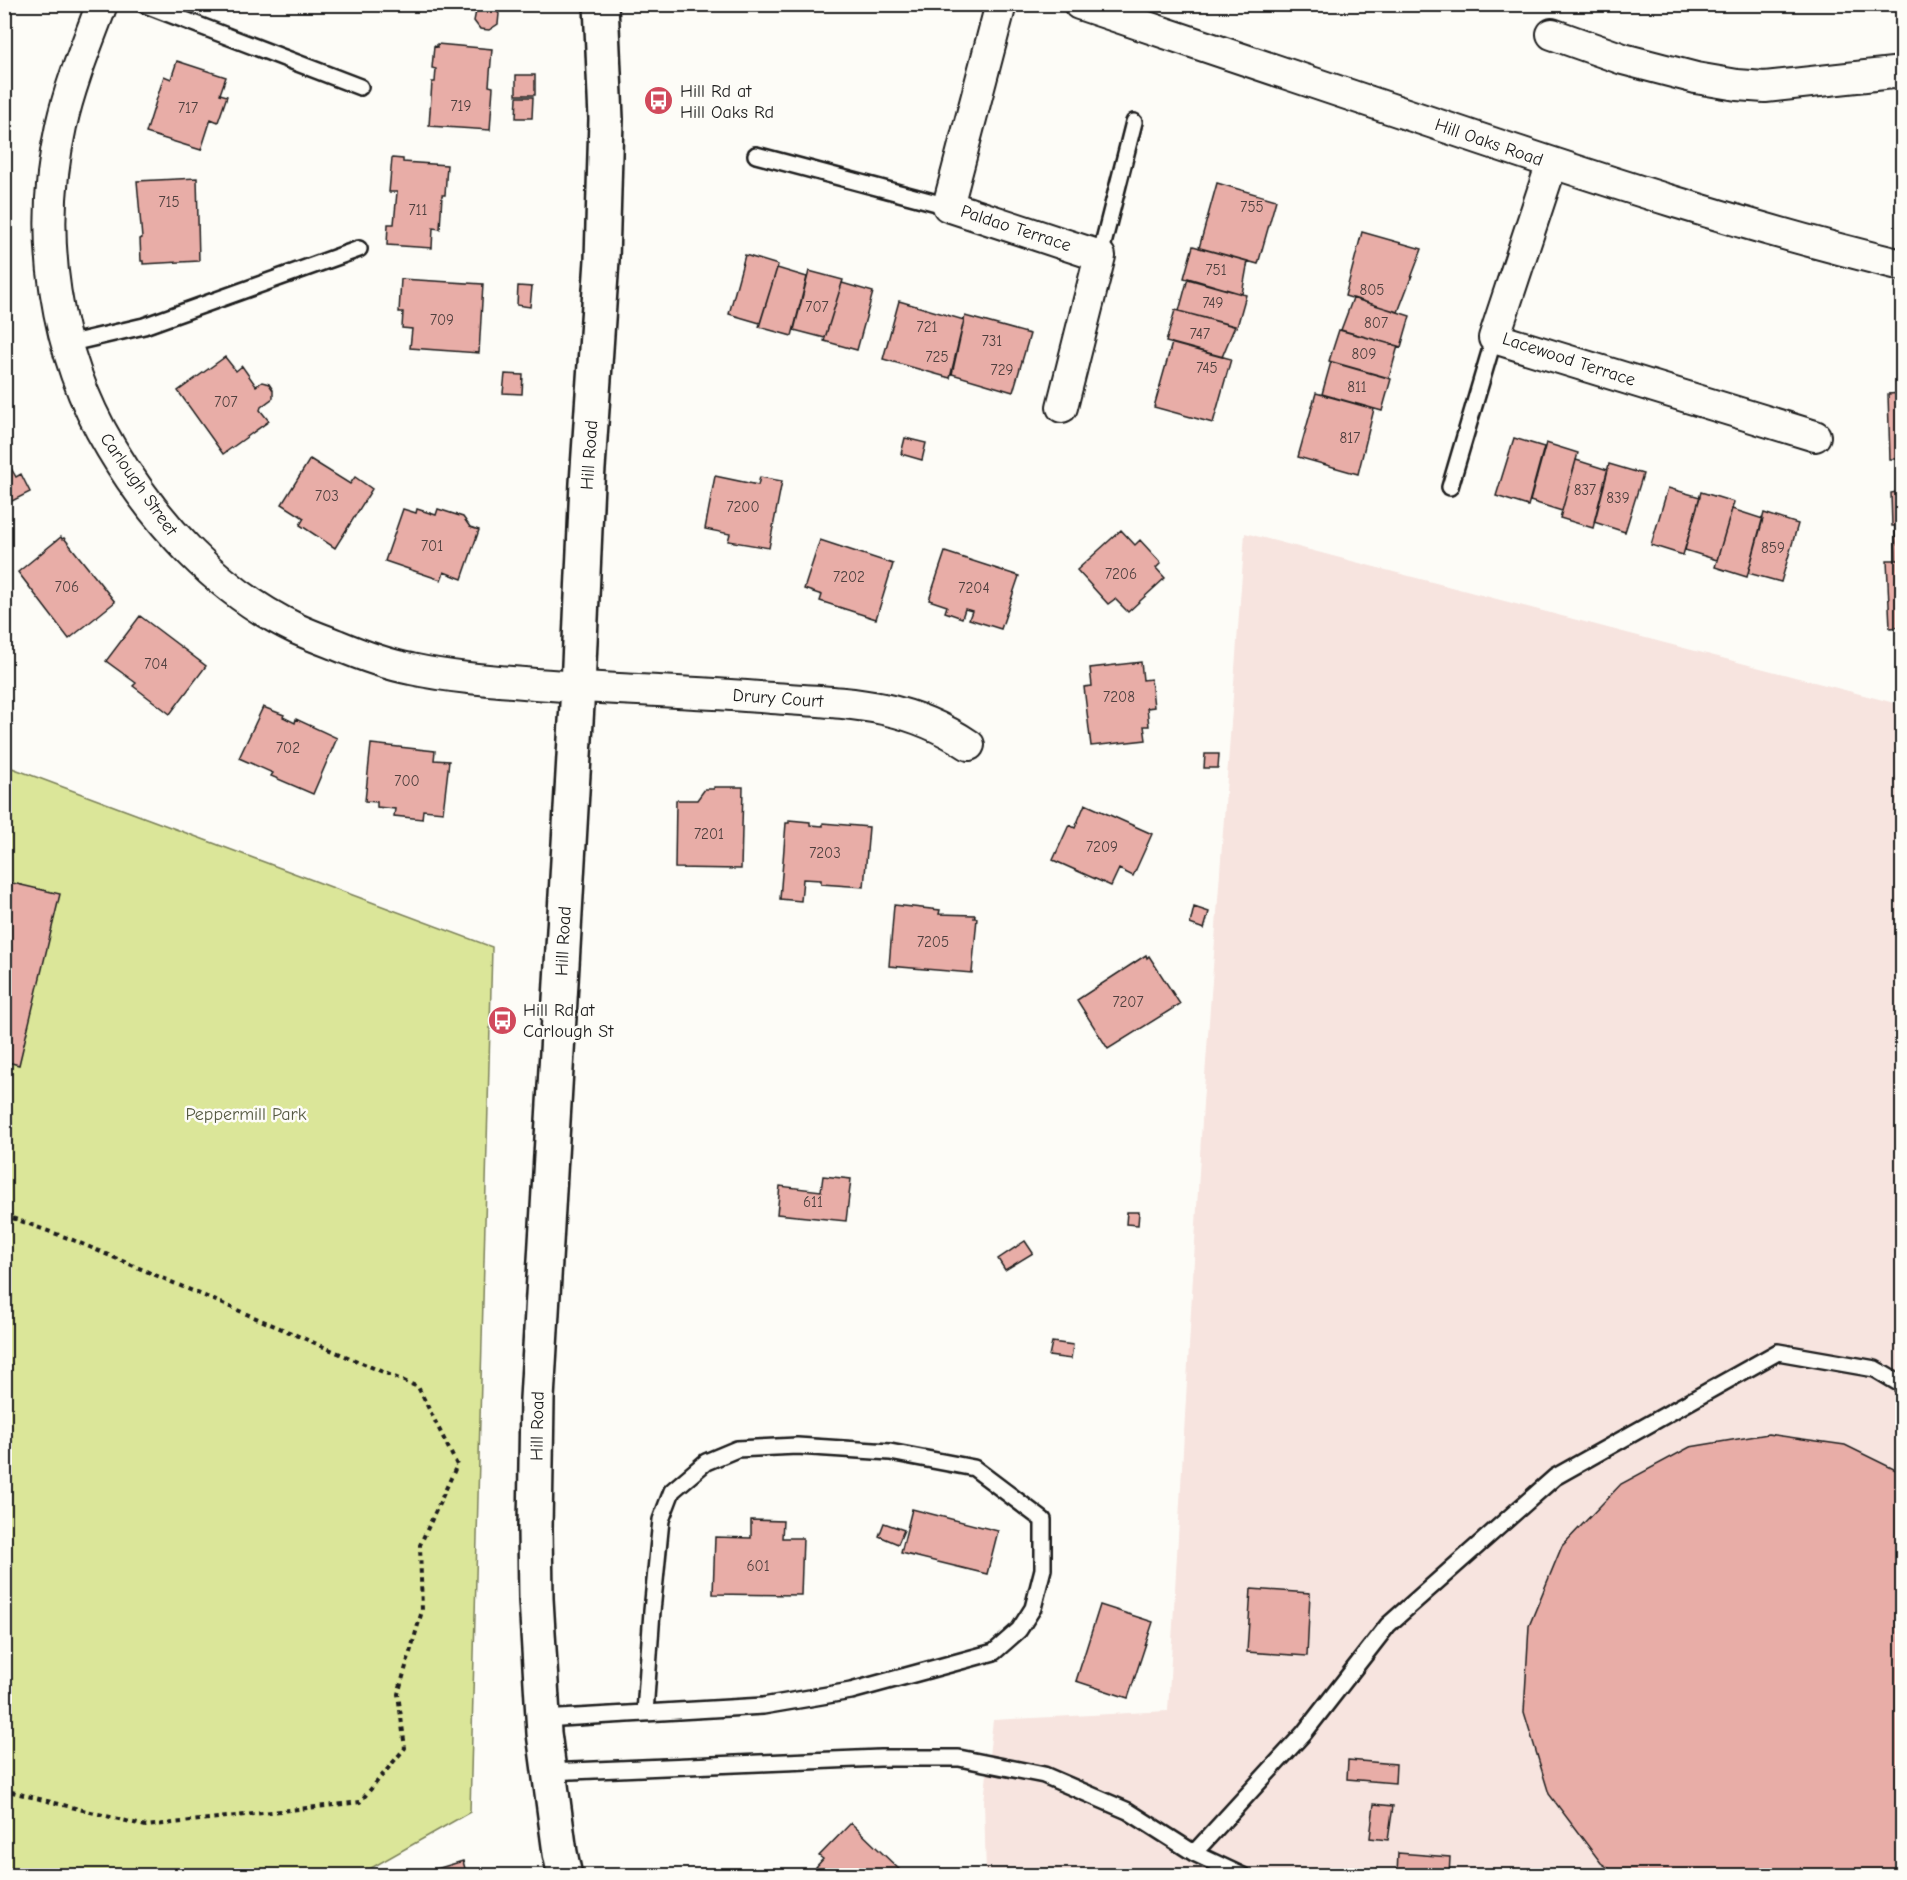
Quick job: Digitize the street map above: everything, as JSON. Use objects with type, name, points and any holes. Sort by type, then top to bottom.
[{"type":"street","name":"Carlough Street","points":[[102,4],[61,124],[51,185],[50,229],[54,285],[67,344],[94,419],[122,467],[176,537],[212,572],[237,592],[294,628],[368,658],[410,669],[477,679],[578,687]]},
{"type":"street","name":"Hill Road","points":[[565,1875],[548,1772],[543,1719],[534,1529],[537,1399],[578,687],[587,483],[602,260],[606,119],[601,4]]},
{"type":"street","name":"Paldao Terrace","points":[[1001,4],[948,206],[1100,256]]},
{"type":"street","name":"Hill Oaks Road","points":[[1079,4],[1552,163],[1725,218],[1902,265]]},
{"type":"street","points":[[1552,34],[1623,59],[1696,78],[1737,85],[1765,87],[1902,72]]},
{"type":"street","name":"Lacewood Terrace","points":[[1552,163],[1494,338],[1815,436]]},
{"type":"street","points":[[1062,407],[1100,256]]},
{"type":"street","name":"Drury Court","points":[[578,687],[871,705],[923,720],[949,732],[969,745]]},
{"type":"lane","points":[[143,4],[360,87]]},
{"type":"lane","points":[[1100,256],[1134,122]]},
{"type":"lane","points":[[756,155],[948,206]]},
{"type":"lane","points":[[67,344],[144,326],[359,249]]},
{"type":"lane","points":[[1450,487],[1494,338]]},
{"type":"lane","points":[[1194,1853],[1304,1733],[1388,1625],[1555,1478],[1778,1352],[1875,1369],[1902,1385]]},
{"type":"lane","points":[[543,1719],[645,1713],[763,1706],[882,1683],[994,1652],[1019,1630],[1033,1608],[1043,1569],[1042,1521],[974,1467],[890,1452],[797,1446],[737,1449],[706,1462],[672,1491],[661,1520],[645,1713]]},
{"type":"lane","points":[[548,1772],[880,1758],[959,1758],[1044,1775],[1128,1811],[1194,1853],[1243,1875]]},
{"type":"path","points":[[4,1215],[73,1240],[418,1387],[457,1465],[420,1545],[422,1611],[398,1694],[405,1748],[360,1802],[146,1826],[4,1790]]},
{"type":"shaded area","points":[[1245,533],[1902,705],[1902,1875],[986,1876],[984,1801],[993,1720],[1168,1711],[1203,1103]]},
{"type":"green space","name":"Peppermill Park","points":[[4,765],[492,947],[470,1812],[359,1875],[5,1875]]},
{"type":"building","points":[[493,5],[499,14],[498,24],[489,30],[480,29],[474,21],[476,11],[483,6]]},
{"type":"building","points":[[437,44],[492,49],[489,86],[493,87],[490,130],[429,126],[432,82],[435,82],[436,69],[432,68],[434,46],[437,47]]},
{"type":"building","points":[[177,61],[226,77],[220,94],[227,96],[218,122],[211,119],[201,150],[146,133],[164,76],[171,79]]},
{"type":"building","points":[[516,75],[535,75],[535,95],[516,95]]},
{"type":"building","points":[[517,97],[533,97],[532,118],[516,118]]},
{"type":"building","points":[[392,158],[403,159],[403,162],[447,165],[440,229],[433,228],[432,248],[387,245],[388,224],[394,224],[397,192],[389,192]]},
{"type":"building","points":[[197,178],[199,261],[143,264],[137,181]]},
{"type":"building","points":[[1217,183],[1276,200],[1258,264],[1199,248]]},
{"type":"building","points":[[1362,232],[1422,249],[1398,312],[1345,296]]},
{"type":"building","points":[[1193,246],[1248,261],[1242,294],[1184,278]]},
{"type":"building","points":[[745,255],[778,265],[760,323],[729,314]]},
{"type":"building","points":[[777,268],[807,277],[792,336],[759,327]]},
{"type":"building","points":[[809,271],[843,280],[825,338],[794,330]]},
{"type":"building","points":[[1188,278],[1246,295],[1237,327],[1179,311]]},
{"type":"building","points":[[401,279],[483,284],[479,353],[410,348],[412,329],[402,328],[403,312],[399,312]]},
{"type":"building","points":[[842,283],[873,292],[857,350],[824,341]]},
{"type":"building","points":[[518,286],[532,287],[530,307],[517,305]]},
{"type":"building","points":[[1353,298],[1410,316],[1401,347],[1341,330]]},
{"type":"building","points":[[899,301],[964,320],[950,378],[883,359]]},
{"type":"building","points":[[1175,310],[1235,326],[1222,357],[1166,342]]},
{"type":"building","points":[[965,316],[1030,334],[1013,392],[952,374]]},
{"type":"building","points":[[1339,330],[1398,346],[1389,378],[1329,361]]},
{"type":"building","points":[[1172,343],[1231,359],[1213,423],[1154,407]]},
{"type":"building","points":[[225,357],[236,371],[242,366],[256,386],[262,382],[269,384],[273,390],[273,398],[260,410],[269,421],[223,454],[178,391]]},
{"type":"building","points":[[1331,362],[1391,379],[1382,411],[1322,394]]},
{"type":"building","points":[[505,374],[523,375],[522,394],[503,393]]},
{"type":"building","points":[[1316,393],[1374,409],[1358,474],[1298,457]]},
{"type":"building","points":[[1902,393],[1902,459],[1890,459],[1888,394]]},
{"type":"building","points":[[905,438],[926,443],[922,460],[901,454]]},
{"type":"building","points":[[1514,438],[1544,447],[1528,506],[1496,496]]},
{"type":"building","points":[[1546,443],[1578,453],[1562,511],[1530,501]]},
{"type":"building","points":[[4,456],[16,477],[21,474],[30,492],[4,505]]},
{"type":"building","points":[[310,459],[350,484],[355,477],[372,489],[335,548],[300,525],[304,518],[282,504]]},
{"type":"building","points":[[1897,459],[1902,459],[1902,492],[1896,492]]},
{"type":"building","points":[[1576,460],[1608,470],[1593,528],[1560,518]]},
{"type":"building","points":[[1609,464],[1643,474],[1625,532],[1594,522]]},
{"type":"building","points":[[715,476],[758,485],[760,477],[782,481],[769,548],[728,541],[730,534],[705,529]]},
{"type":"building","points":[[1668,488],[1700,497],[1683,555],[1651,545]]},
{"type":"building","points":[[1701,492],[1734,502],[1717,560],[1685,550]]},
{"type":"building","points":[[1902,492],[1902,526],[1892,526],[1891,493]]},
{"type":"building","points":[[403,509],[416,513],[417,509],[436,515],[438,509],[463,517],[470,527],[479,530],[462,579],[444,572],[441,580],[385,561]]},
{"type":"building","points":[[1732,509],[1763,519],[1747,577],[1715,567]]},
{"type":"building","points":[[1764,513],[1798,524],[1781,582],[1748,573]]},
{"type":"building","points":[[1895,526],[1902,526],[1902,560],[1896,560]]},
{"type":"building","points":[[1121,530],[1135,545],[1140,540],[1161,563],[1156,568],[1165,578],[1128,612],[1115,599],[1108,604],[1077,570]]},
{"type":"building","points":[[61,537],[115,602],[69,639],[18,572]]},
{"type":"building","points":[[820,540],[893,564],[876,619],[820,601],[822,595],[804,589]]},
{"type":"building","points":[[945,552],[1019,576],[1001,629],[969,619],[972,611],[965,609],[962,618],[945,612],[947,606],[929,600]]},
{"type":"building","points":[[1887,560],[1902,560],[1902,627],[1890,628]]},
{"type":"building","points":[[140,616],[206,666],[170,714],[133,686],[136,683],[106,661]]},
{"type":"building","points":[[1141,662],[1143,680],[1151,679],[1154,707],[1147,708],[1149,726],[1144,726],[1146,740],[1091,746],[1084,687],[1092,686],[1090,668]]},
{"type":"building","points":[[263,707],[284,715],[283,717],[295,723],[296,719],[337,738],[313,794],[271,776],[273,773],[239,758]]},
{"type":"building","points":[[371,744],[435,751],[434,760],[449,761],[443,812],[423,810],[422,819],[394,816],[395,809],[377,807],[377,802],[365,801]]},
{"type":"building","points":[[1205,754],[1219,754],[1218,768],[1204,768]]},
{"type":"building","points":[[714,787],[743,787],[741,869],[675,868],[676,800],[697,800],[705,789],[714,789]]},
{"type":"building","points":[[1085,804],[1152,834],[1133,876],[1119,869],[1111,886],[1053,860],[1069,825],[1075,828]]},
{"type":"building","points":[[789,820],[810,822],[810,825],[823,826],[823,823],[869,827],[864,887],[821,884],[821,880],[803,879],[801,901],[780,899],[786,823],[789,823]]},
{"type":"building","points":[[4,881],[60,894],[19,1065],[4,1061]]},
{"type":"building","points":[[894,905],[940,910],[939,914],[975,915],[974,918],[977,918],[972,973],[889,966]]},
{"type":"building","points":[[1194,907],[1209,912],[1204,929],[1190,924]]},
{"type":"building","points":[[1146,955],[1147,958],[1149,956],[1180,1004],[1108,1049],[1077,1000]]},
{"type":"building","points":[[823,1176],[851,1179],[846,1221],[777,1214],[780,1186],[821,1191]]},
{"type":"building","points":[[1127,1212],[1139,1212],[1138,1225],[1126,1224]]},
{"type":"building","points":[[1025,1241],[1033,1253],[1005,1270],[998,1259]]},
{"type":"building","points":[[1052,1342],[1073,1345],[1071,1359],[1049,1356]]},
{"type":"building","points":[[1768,1434],[1845,1445],[1902,1473],[1902,1876],[1620,1876],[1601,1863],[1549,1794],[1524,1712],[1529,1626],[1562,1546],[1621,1484],[1690,1447]]},
{"type":"building","points":[[912,1509],[998,1531],[987,1574],[901,1553]]},
{"type":"building","points":[[751,1520],[783,1521],[782,1538],[803,1538],[801,1595],[713,1594],[715,1537],[751,1538]]},
{"type":"building","points":[[884,1523],[904,1530],[898,1544],[879,1536]]},
{"type":"building","points":[[1251,1589],[1310,1593],[1307,1656],[1247,1652]]},
{"type":"building","points":[[1100,1605],[1153,1622],[1128,1698],[1076,1681]]},
{"type":"building","points":[[1348,1760],[1396,1764],[1395,1783],[1347,1779]]},
{"type":"building","points":[[1374,1804],[1393,1806],[1388,1840],[1370,1838]]},
{"type":"building","points":[[851,1823],[906,1876],[825,1876],[816,1867],[823,1859],[819,1856]]},
{"type":"building","points":[[1398,1853],[1450,1857],[1449,1876],[1397,1874]]},
{"type":"building","points":[[463,1861],[467,1876],[413,1876]]},
{"type":"place","name":"Hill Rd at Hill Oaks Rd","points":[[659,101]]},
{"type":"place","name":"Hill Rd at Carlough St","points":[[502,1020]]}]
